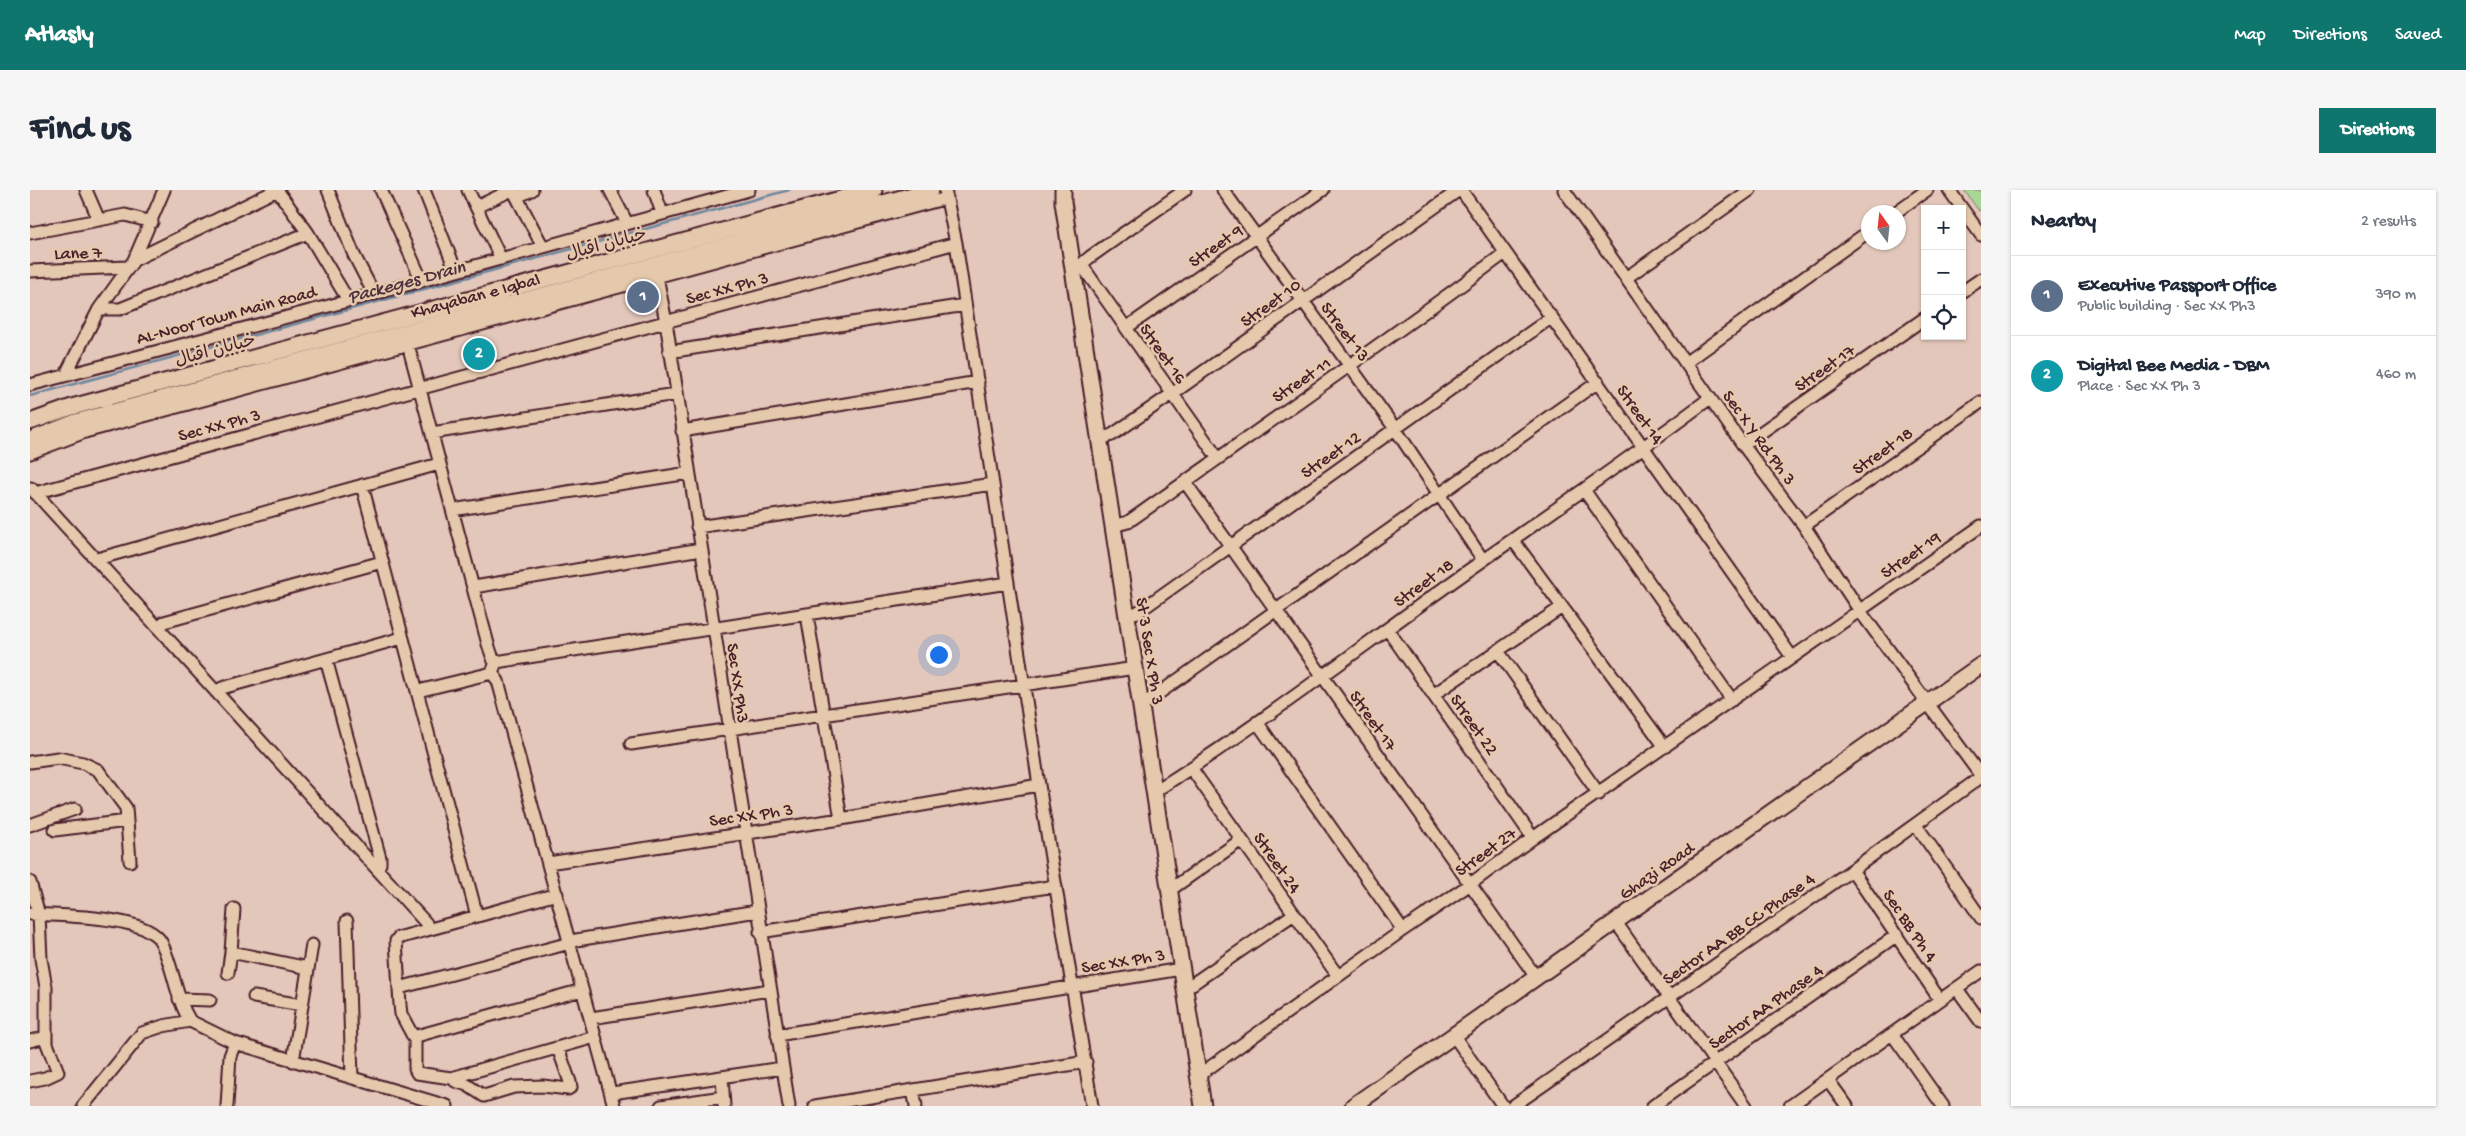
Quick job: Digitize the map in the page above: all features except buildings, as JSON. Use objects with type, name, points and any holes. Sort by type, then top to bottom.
[{"type":"main road","name":"خیابان اقبال","points":[[30,422],[72,407],[874,190]]},
{"type":"main road","name":"Khayaban e Iqbal","points":[[30,440],[76,422],[406,339],[554,292],[656,271],[931,190]]},
{"type":"main road","name":"St 3 Sec X Ph 3","points":[[1058,193],[1078,268],[1100,439],[1126,615],[1142,706],[1184,990],[1204,1106]]},
{"type":"main road","points":[[550,277],[554,292]]},
{"type":"main road","name":"Ghazi Road","points":[[1353,1106],[1615,920],[1981,665]]},
{"type":"street","points":[[86,190],[99,220]]},
{"type":"street","points":[[69,375],[68,370],[99,309],[131,263],[152,222],[165,190]]},
{"type":"street","points":[[131,263],[277,190],[308,232],[348,300]]},
{"type":"street","points":[[328,190],[354,255],[374,294]]},
{"type":"street","points":[[381,190],[422,281]]},
{"type":"street","points":[[424,190],[456,271]]},
{"type":"street","points":[[468,190],[501,259]]},
{"type":"street","points":[[476,207],[514,192],[532,190]]},
{"type":"street","points":[[610,190],[627,223]]},
{"type":"street","points":[[654,190],[662,214]]},
{"type":"street","name":"AL-Noor Town Main Road","points":[[30,386],[422,281],[749,190]]},
{"type":"street","points":[[1078,268],[1090,257],[1186,190]]},
{"type":"street","name":"Street 13","points":[[1223,190],[1255,238],[1351,366],[1396,430],[1483,560]]},
{"type":"street","name":"Street 9","points":[[1126,328],[1323,190]]},
{"type":"street","name":"Street 14","points":[[1460,190],[1792,657]]},
{"type":"street","name":"Street 10","points":[[1100,439],[1112,435],[1172,394],[1460,190]]},
{"type":"street","name":"Sec X Y Rd Ph 3","points":[[1565,190],[1743,445],[1804,526],[1860,611],[1929,702],[1981,777]]},
{"type":"street","points":[[1626,278],[1750,190]]},
{"type":"street","points":[[1906,205],[1927,190]]},
{"type":"street","points":[[1949,190],[1981,235]]},
{"type":"street","points":[[514,192],[543,247]]},
{"type":"street","points":[[30,453],[85,432],[406,339],[946,194]]},
{"type":"street","name":"Sec XX Ph 3","points":[[946,194],[956,243],[1039,785],[1092,1106]]},
{"type":"street","points":[[30,233],[49,231],[125,215],[152,222]]},
{"type":"street","points":[[99,309],[120,309],[308,232]]},
{"type":"street","points":[[1686,364],[1861,237]]},
{"type":"street","name":"Sec XX Ph 3","points":[[32,490],[420,388],[956,243]]},
{"type":"street","name":"Street 11","points":[[1113,526],[1128,522],[1217,457],[1351,366],[1505,253]]},
{"type":"street","name":"Lane 7","points":[[30,271],[131,263]]},
{"type":"street","name":"Street 16","points":[[1078,268],[1126,328],[1217,457]]},
{"type":"street","name":"Sec XX Ph3","points":[[656,271],[666,322],[675,394],[789,1106]]},
{"type":"street","points":[[1966,289],[1981,278]]},
{"type":"street","points":[[669,352],[965,305]]},
{"type":"street","name":"Street 12","points":[[1126,615],[1138,612],[1552,317]]},
{"type":"street","name":"Street 17","points":[[1743,445],[1921,321]]},
{"type":"street","points":[[406,339],[614,1106]]},
{"type":"street","points":[[682,430],[978,382]]},
{"type":"street","points":[[1142,706],[1598,382]]},
{"type":"street","points":[[432,433],[675,394]]},
{"type":"street","name":"Street 18","points":[[1154,791],[1191,768],[1388,630],[1483,560],[1643,449],[1710,398]]},
{"type":"street","name":"Street 18","points":[[1804,526],[1981,402]]},
{"type":"street","points":[[96,559],[439,464]]},
{"type":"street","points":[[452,510],[689,473]]},
{"type":"street","name":"Street 17","points":[[1185,482],[1229,547],[1536,977]]},
{"type":"street","points":[[697,527],[993,484]]},
{"type":"street","points":[[362,485],[477,916]]},
{"type":"street","points":[[32,490],[426,923],[427,929]]},
{"type":"street","points":[[1584,490],[1732,700]]},
{"type":"street","name":"Street 19","points":[[1792,657],[1981,526]]},
{"type":"street","points":[[1513,540],[1665,747]]},
{"type":"street","points":[[474,587],[701,549]]},
{"type":"street","points":[[158,627],[164,622],[382,562]]},
{"type":"street","points":[[418,691],[494,668],[713,629],[1008,583]]},
{"type":"street","points":[[1434,695],[1562,607]]},
{"type":"street","points":[[807,615],[841,819]]},
{"type":"street","name":"Street 22","points":[[1388,630],[1533,838]]},
{"type":"street","points":[[216,692],[222,688],[402,638]]},
{"type":"street","points":[[1498,651],[1599,794]]},
{"type":"street","name":"Street 27","points":[[1199,1075],[1792,657]]},
{"type":"street","points":[[326,659],[380,858],[380,864],[376,868]]},
{"type":"street","points":[[631,744],[1135,668]]},
{"type":"street","points":[[1257,722],[1403,930]]},
{"type":"street","points":[[30,762],[58,758],[83,763],[98,770],[126,808],[130,861]]},
{"type":"street","name":"Street 24","points":[[1191,768],[1338,976]]},
{"type":"street","name":"Sector AA BB CC Phase 4","points":[[1513,1106],[1852,870],[1981,777]]},
{"type":"street","name":"Sec XX Ph 3","points":[[548,863],[744,832],[841,819],[1039,785]]},
{"type":"street","points":[[30,825],[74,809]]},
{"type":"street","points":[[55,830],[127,821]]},
{"type":"street","points":[[1916,825],[1981,918]]},
{"type":"street","points":[[1170,890],[1241,840]]},
{"type":"street","name":"Sec BB Ph 4","points":[[1852,870],[1940,1000]]},
{"type":"street","points":[[30,882],[46,987],[46,1037],[58,1072],[45,1078],[30,1081]]},
{"type":"street","points":[[760,932],[1055,886]]},
{"type":"street","points":[[557,894],[402,936],[396,941],[401,1014],[413,1037],[417,1073],[445,1079],[595,1037]]},
{"type":"street","points":[[228,973],[234,909]]},
{"type":"street","points":[[399,988],[570,942],[757,911]]},
{"type":"street","points":[[35,914],[97,917],[142,929],[161,941],[179,999],[190,1021]]},
{"type":"street","points":[[1184,990],[1294,914]]},
{"type":"street","points":[[1615,920],[1746,1106]]},
{"type":"street","points":[[347,921],[352,1078]]},
{"type":"street","name":"Sector AA Phase 4","points":[[1654,1106],[1897,935]]},
{"type":"street","points":[[293,1060],[312,944]]},
{"type":"street","points":[[231,952],[308,968]]},
{"type":"street","name":"Sec XX Ph 3","points":[[777,1035],[1181,969]]},
{"type":"street","points":[[1790,1106],[1981,972]]},
{"type":"street","points":[[1957,989],[1981,1022]]},
{"type":"street","points":[[413,1037],[582,990]]},
{"type":"street","points":[[591,1018],[770,990]]},
{"type":"street","points":[[254,996],[302,1005]]},
{"type":"street","points":[[179,999],[210,1000]]},
{"type":"street","points":[[83,1106],[142,1033],[162,1026],[190,1021],[235,1043],[446,1106]]},
{"type":"street","points":[[1892,1034],[1943,1106]]},
{"type":"street","points":[[1454,1036],[1503,1106]]},
{"type":"street","points":[[30,1041],[46,1037]]},
{"type":"street","points":[[227,1106],[230,1056],[235,1043]]},
{"type":"street","points":[[454,1077],[455,1081],[467,1085],[484,1096],[514,1087],[543,1086],[571,1088],[558,1048]]},
{"type":"street","points":[[815,1106],[1086,1062]]},
{"type":"street","points":[[612,1093],[782,1068]]},
{"type":"street","points":[[661,1106],[724,1101],[722,1077]]},
{"type":"street","points":[[1828,1080],[1846,1106]]},
{"type":"street","points":[[913,1090],[916,1106]]},
{"type":"green space","points":[[1964,190],[1981,190],[1981,210],[1979,211]]},
{"type":"waterway","name":"Packeges Drain","points":[[30,396],[789,190]]},
{"type":"place","name":"Executive Passport Office","points":[[643,297]]},
{"type":"place","name":"Digital Bee Media - DBM","points":[[479,354]]}]
